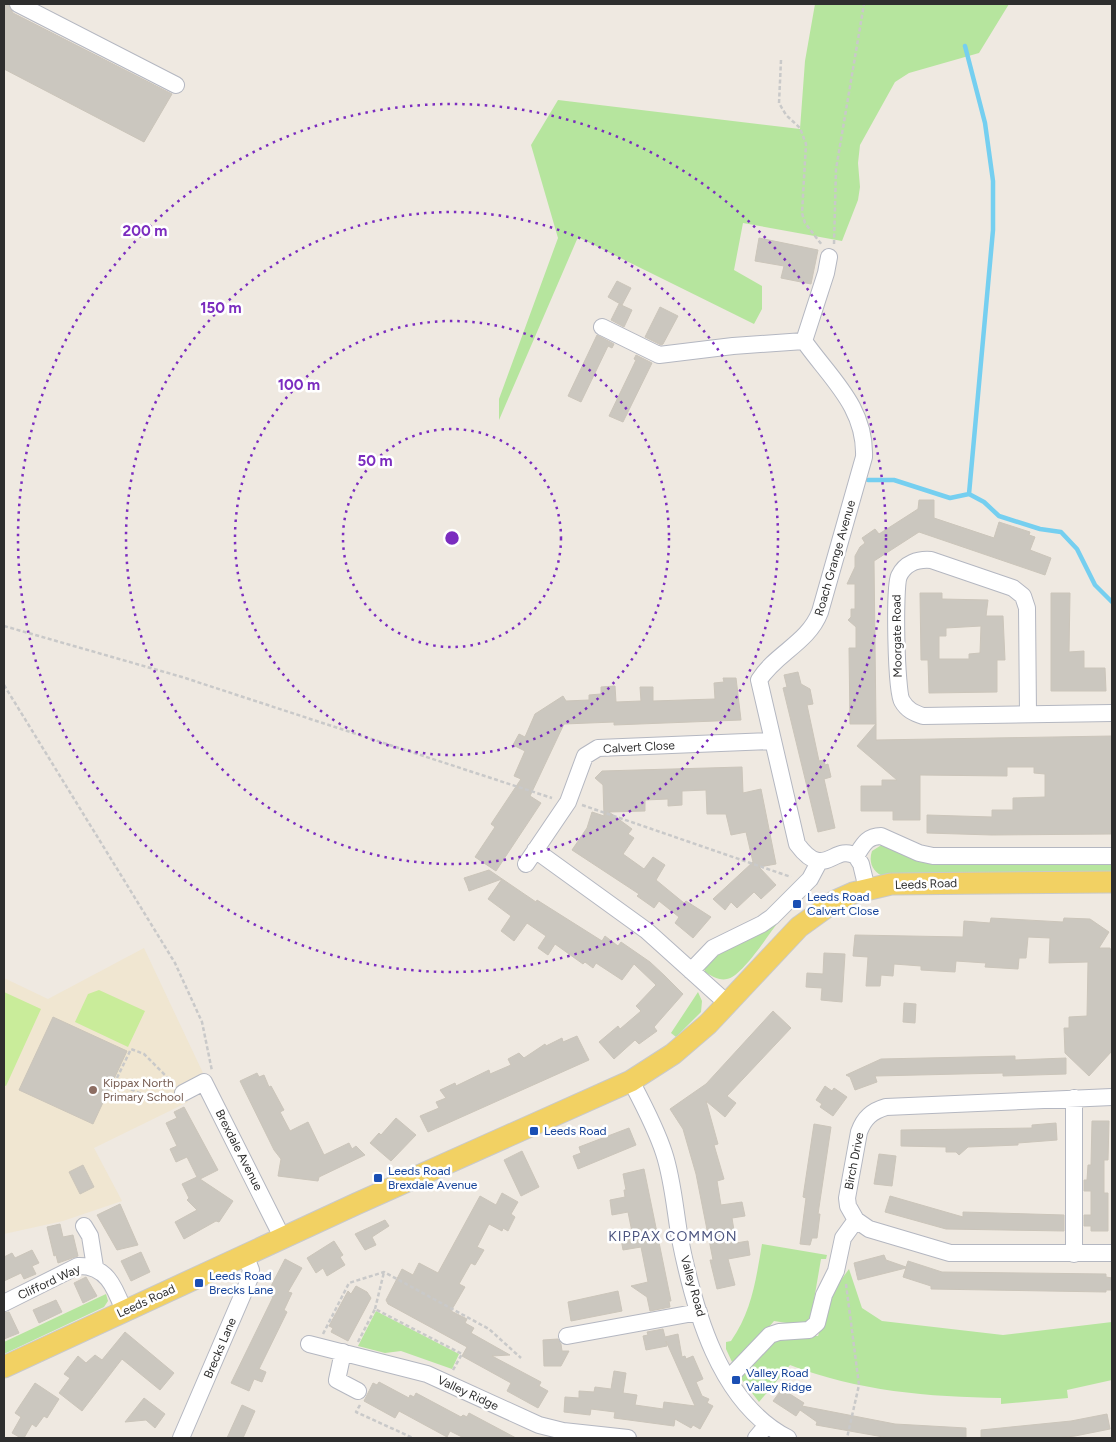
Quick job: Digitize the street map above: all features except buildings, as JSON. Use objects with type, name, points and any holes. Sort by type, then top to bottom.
[{"type":"main road","name":"Leeds Road","points":[[4,1368],[124,1311],[631,1081],[674,1054],[728,1004],[799,927],[835,901],[867,889],[891,884],[946,882],[1112,882]]},
{"type":"street","points":[[18,4],[176,85]]},
{"type":"street","points":[[602,326],[659,355],[733,346],[804,341],[826,273],[829,257]]},
{"type":"street","name":"Roach Grange Avenue","points":[[804,341],[850,401],[863,434],[864,457],[816,621],[803,640],[765,671],[759,680],[793,835],[802,851],[819,862]]},
{"type":"street","name":"Moorgate Road","points":[[1028,714],[1027,608],[1023,596],[1013,588],[931,560],[921,559],[905,568],[897,585],[898,692],[907,708],[923,716],[1112,713]]},
{"type":"street","name":"Calvert Close","points":[[526,864],[568,802],[581,763],[590,751],[598,748],[772,741]]},
{"type":"street","name":"Leeds Road","points":[[856,856],[865,842],[876,836],[933,856],[1112,856]]},
{"type":"street","points":[[535,850],[647,931],[728,1004]]},
{"type":"street","points":[[692,971],[706,954],[721,943],[762,924],[807,883],[819,862],[825,862],[843,853],[856,856],[861,864],[867,889]]},
{"type":"street","name":"Valley Road","points":[[631,1081],[648,1113],[665,1154],[691,1289],[714,1350],[728,1379],[742,1400],[766,1425],[788,1438]]},
{"type":"street","points":[[181,1091],[204,1082]]},
{"type":"street","name":"Brexdale Avenue","points":[[204,1082],[283,1239]]},
{"type":"street","name":"Birch Drive","points":[[856,1220],[851,1213],[847,1198],[859,1132],[863,1123],[876,1110],[886,1107],[1112,1097]]},
{"type":"street","points":[[1074,1098],[1074,1254]]},
{"type":"street","points":[[728,1379],[770,1335],[779,1332],[803,1332],[813,1328],[818,1318],[824,1295],[841,1277],[843,1238],[856,1220],[869,1229],[950,1253],[1112,1253]]},
{"type":"street","name":"Clifford Way","points":[[84,1226],[90,1236],[95,1268]]},
{"type":"street","name":"Brecks Lane","points":[[181,1438],[249,1280],[251,1270],[246,1257]]},
{"type":"street","name":"Clifford Way","points":[[4,1303],[78,1266],[95,1268],[108,1277],[124,1311]]},
{"type":"street","points":[[567,1336],[699,1312]]},
{"type":"street","name":"Valley Ridge","points":[[313,1345],[405,1367],[447,1382],[528,1421],[574,1435],[628,1438]]},
{"type":"street","points":[[348,1353],[337,1380],[359,1397]]},
{"type":"street","points":[[756,1438],[766,1425]]},
{"type":"path","points":[[829,257],[834,242],[836,169],[853,58],[864,4]]},
{"type":"path","points":[[781,60],[779,104],[786,115],[800,128],[806,144],[802,213],[804,223],[829,257]]},
{"type":"path","points":[[4,626],[182,677],[568,802],[807,883]]},
{"type":"path","points":[[4,685],[175,963],[202,1022],[212,1071],[204,1082]]},
{"type":"path","points":[[159,1098],[150,1098],[115,1082],[131,1048],[144,1054],[181,1091]]},
{"type":"path","points":[[348,1353],[375,1309],[384,1272]]},
{"type":"path","points":[[313,1345],[349,1283],[384,1272],[489,1328],[521,1358]]},
{"type":"path","points":[[841,1277],[859,1385],[847,1438]]},
{"type":"path","points":[[375,1309],[462,1354],[447,1382]]},
{"type":"path","points":[[359,1397],[356,1412],[413,1438]]},
{"type":"shaded area","name":"Kippax North Primary School","points":[[144,948],[203,1073],[179,1085],[188,1102],[94,1148],[122,1201],[63,1221],[4,1234],[4,978],[48,999]]},
{"type":"green space","points":[[815,4],[1009,4],[979,53],[909,73],[895,82],[860,145],[858,163],[860,187],[858,200],[842,241],[743,223],[734,270],[762,286],[762,309],[754,324],[578,237],[499,420],[499,399],[558,238],[531,145],[558,100],[800,129],[805,61]]},
{"type":"green space","points":[[883,844],[1112,863],[1112,874],[885,877],[877,873],[871,863],[872,851]]},
{"type":"green space","points":[[773,923],[776,925],[760,947],[733,977],[721,979],[705,972],[704,968],[713,955]]},
{"type":"green space","points":[[99,990],[145,1011],[128,1047],[75,1022],[88,994]]},
{"type":"green space","points":[[4,992],[41,1009],[6,1086],[4,1085]]},
{"type":"green space","points":[[698,992],[702,1001],[701,1012],[676,1037],[671,1033]]},
{"type":"green space","points":[[762,1244],[827,1255],[826,1259],[821,1259],[810,1323],[806,1326],[774,1321],[741,1360],[732,1362],[726,1349],[726,1342],[731,1341],[744,1318],[755,1282]]},
{"type":"green space","points":[[849,1269],[862,1308],[882,1321],[1003,1335],[1112,1322],[1112,1380],[1067,1390],[1068,1398],[1001,1404],[1001,1398],[920,1394],[867,1387],[815,1374],[790,1365],[759,1402],[739,1376],[772,1343],[790,1337],[818,1336],[833,1291]]},
{"type":"green space","points":[[106,1294],[108,1301],[104,1307],[4,1354],[4,1342]]},
{"type":"green space","points":[[376,1311],[459,1354],[452,1369],[401,1351],[385,1353],[358,1346]]},
{"type":"waterway","points":[[965,46],[985,123],[993,181],[993,230],[969,494]]},
{"type":"waterway","points":[[868,480],[894,480],[950,498],[969,494]]},
{"type":"waterway","points":[[969,494],[984,502],[999,516],[1040,529],[1061,532],[1077,549],[1095,585],[1112,602]]},
{"type":"place","name":"Leeds Road Calvert Close","points":[[797,904]]},
{"type":"place","name":"Kippax North Primary School","points":[[93,1090]]},
{"type":"place","name":"Leeds Road","points":[[534,1131]]},
{"type":"place","name":"Leeds Road Brexdale Avenue","points":[[378,1178]]},
{"type":"place","name":"Leeds Road Brecks Lane","points":[[199,1283]]},
{"type":"place","name":"Valley Road Valley Ridge","points":[[736,1380]]},
{"type":"district","name":"KIPPAX COMMON","points":[[673,1236]]}]
